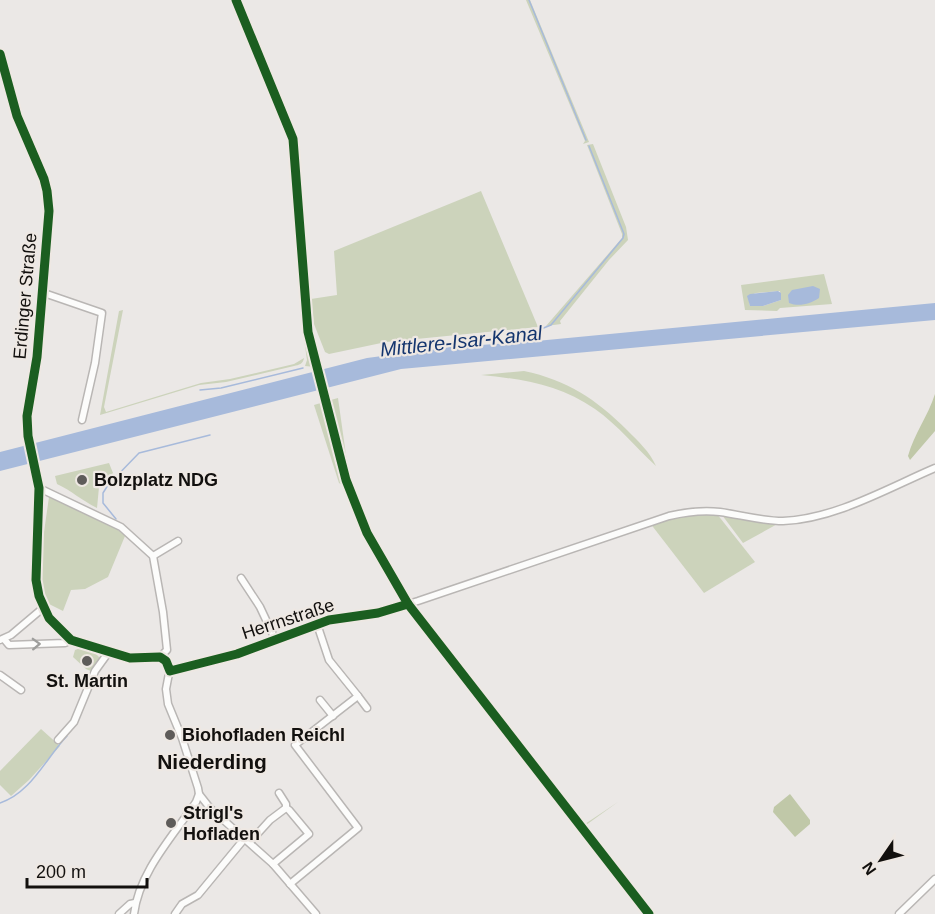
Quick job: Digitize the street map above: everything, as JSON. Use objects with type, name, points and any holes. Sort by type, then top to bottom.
[{"type":"street","name":"Erdinger Straße","points":[[0,54],[17,116],[47,190],[49,212],[37,357],[26,428],[38,477],[36,580],[43,608],[56,627],[70,640],[130,658],[160,657]]},
{"type":"street","points":[[41,292],[102,313],[95,363],[82,420]]},
{"type":"street","name":"Herrnstraße","points":[[170,671],[222,658],[330,620],[378,613],[418,602],[669,516],[693,512],[717,512],[775,520],[818,516],[841,510],[935,468]]},
{"type":"street","points":[[39,488],[116,523],[146,547],[153,556],[167,650],[160,657],[166,661],[170,671],[166,689],[167,701],[192,765],[199,794],[210,808],[273,864],[316,914]]},
{"type":"street","points":[[153,556],[178,541]]},
{"type":"street","name":"Herrnstraße","points":[[241,578],[260,607],[275,639]]},
{"type":"street","points":[[43,608],[2,640],[9,645],[65,643],[70,640]]},
{"type":"street","points":[[317,624],[329,660],[367,708]]},
{"type":"street","points":[[58,740],[70,728],[95,671],[108,653]]},
{"type":"street","points":[[0,675],[21,690]]},
{"type":"street","points":[[290,884],[358,828],[295,745],[358,696]]},
{"type":"street","points":[[320,700],[333,716]]},
{"type":"street","points":[[273,864],[309,834],[286,808],[279,793]]},
{"type":"street","points":[[134,914],[135,903],[149,870],[196,802],[199,794]]},
{"type":"street","points":[[175,914],[182,904],[198,895],[248,840],[286,808]]},
{"type":"street","points":[[899,914],[935,879]]},
{"type":"street","points":[[119,914],[130,904],[135,903]]},
{"type":"green space","points":[[526,0],[530,0],[589,142],[583,144],[585,141]]},
{"type":"green space","points":[[593,144],[626,227],[628,240],[560,321],[561,324],[546,326],[622,238],[587,145]]},
{"type":"green space","points":[[481,191],[538,327],[386,342],[329,354],[325,352],[314,324],[311,299],[337,295],[334,251]]},
{"type":"green space","points":[[824,274],[832,304],[780,308],[777,311],[745,310],[741,285]],"holes":[[[780,291],[781,300],[763,306],[750,306],[748,296]]]},
{"type":"green space","points":[[302,276],[305,321],[315,367],[305,366],[307,360],[300,311]]},
{"type":"green space","points":[[123,310],[104,407],[106,412],[201,383],[230,379],[294,364],[304,358],[298,365],[226,382],[199,385],[100,415],[119,311]]},
{"type":"green space","points":[[524,371],[567,385],[592,400],[635,438],[647,451],[656,466],[611,422],[582,401],[541,385],[481,375]]},
{"type":"green space","points":[[935,394],[935,431],[910,460],[908,456],[911,448]]},
{"type":"green space","points":[[338,398],[346,455],[358,509],[327,401]]},
{"type":"green space","points":[[324,402],[347,488],[339,483],[314,405]]},
{"type":"green space","name":"Bolzplatz NDG","points":[[109,463],[113,473],[103,486],[99,487],[97,508],[57,484],[55,476]]},
{"type":"green space","points":[[49,497],[111,524],[125,536],[108,577],[85,589],[71,590],[63,611],[45,602],[41,589],[39,571],[41,538]]},
{"type":"green space","points":[[717,514],[755,562],[704,593],[650,523],[677,515]]},
{"type":"green space","points":[[722,515],[781,522],[743,543]]},
{"type":"green space","points":[[83,647],[94,652],[101,659],[93,672],[73,657],[75,650]]},
{"type":"green space","points":[[500,715],[585,824],[618,802],[586,825],[582,826],[498,718]]},
{"type":"green space","points":[[41,729],[60,746],[11,796],[0,785],[0,771]]},
{"type":"green space","points":[[790,794],[810,820],[810,824],[795,837],[773,812],[774,807]]},
{"type":"water","points":[[813,286],[820,289],[819,298],[804,304],[789,303],[788,295],[792,290]]},
{"type":"water","points":[[778,291],[781,293],[781,300],[763,306],[750,306],[747,296],[750,294]]},
{"type":"water","points":[[935,303],[935,320],[401,369],[0,471],[0,452],[367,358],[451,347],[526,342]]},
{"type":"waterway","points":[[529,0],[586,140]]},
{"type":"waterway","name":"Mittlere-Isar-Kanal","points":[[541,329],[551,325],[623,238],[624,234],[589,146]]},
{"type":"waterway","points":[[200,390],[221,388],[303,368]]},
{"type":"waterway","points":[[116,519],[103,503],[103,493],[139,453],[210,435]]},
{"type":"waterway","points":[[0,803],[21,791],[67,736]]},
{"type":"cycle path","points":[[236,0],[293,139],[308,332],[346,480],[367,533],[408,604],[649,914]]},
{"type":"cycle path","points":[[0,54],[17,116],[44,179],[49,211],[37,357],[27,416],[28,436],[39,488],[36,580],[39,596],[49,618],[71,640],[130,658],[160,657],[166,661],[170,671],[237,654],[329,620],[378,613],[408,604]]},
{"type":"place","name":"Bolzplatz NDG","points":[[82,480]]},
{"type":"place","name":"St. Martin","points":[[87,661]]},
{"type":"place","name":"Biohofladen Reichl","points":[[170,735]]},
{"type":"place","name":"Strigl's Hofladen","points":[[171,823]]},
{"type":"district","name":"Niederding","points":[[212,761]]}]
